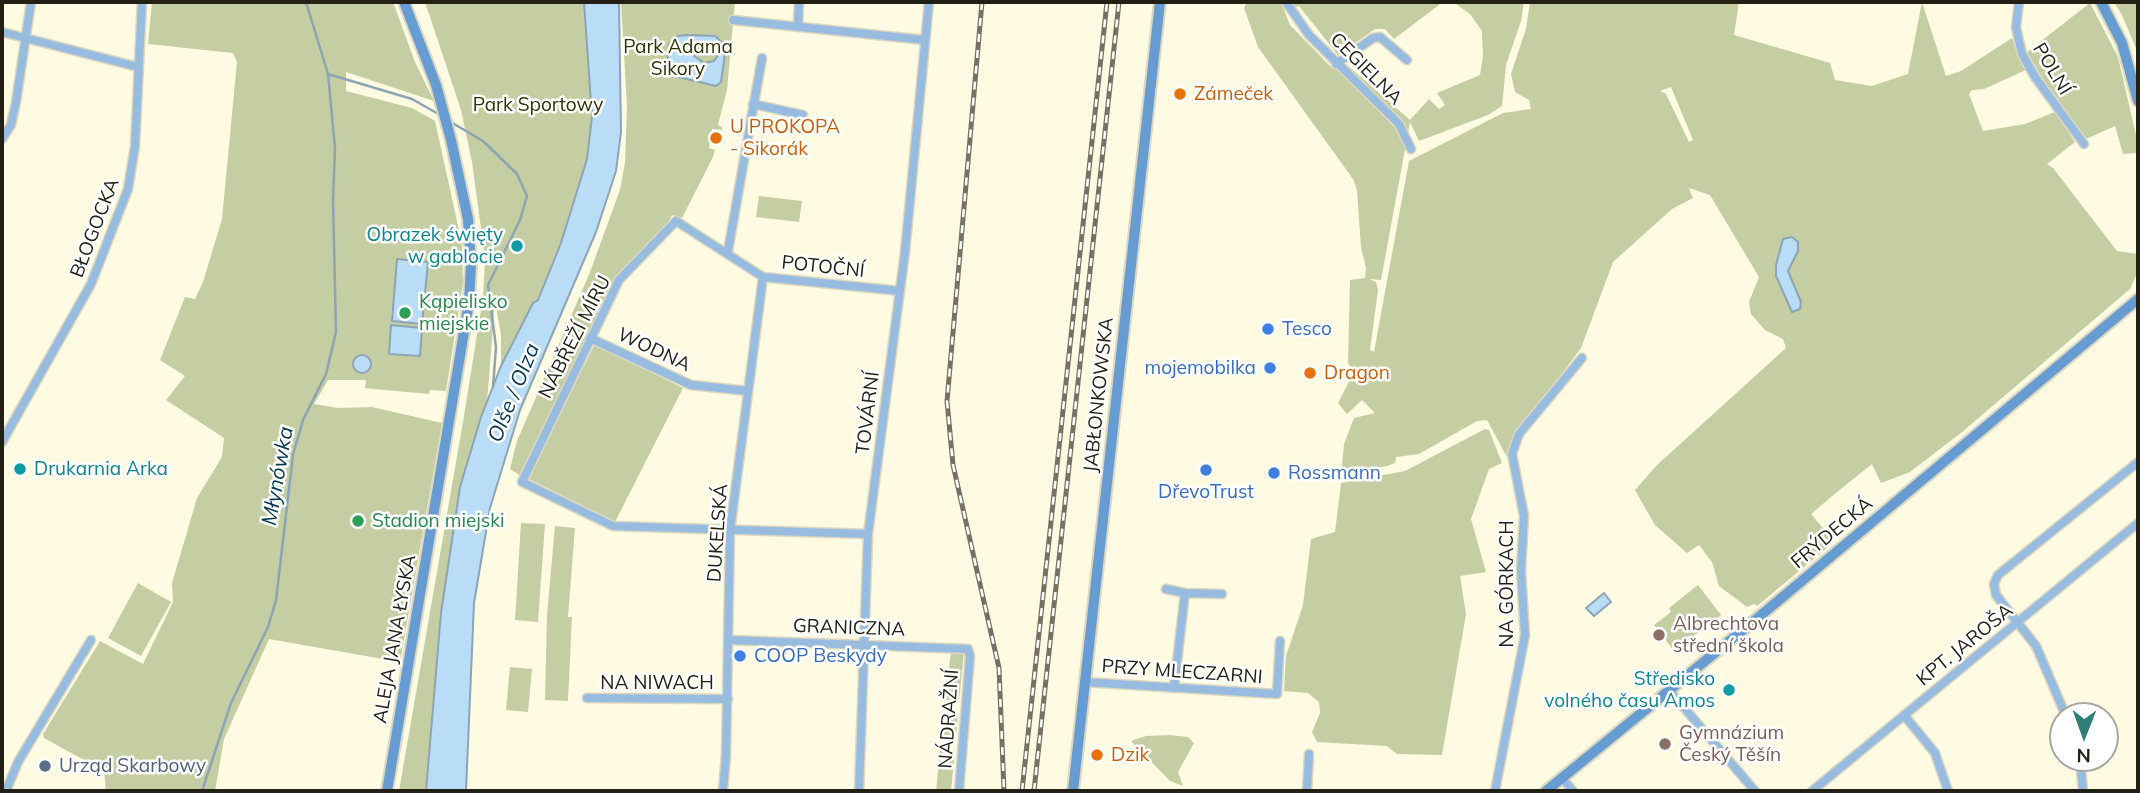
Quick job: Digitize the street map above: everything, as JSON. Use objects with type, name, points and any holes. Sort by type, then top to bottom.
[{"type":"main road","name":"ALEJA JANA ŁYSKA","points":[[387,791],[469,302],[471,264],[468,219],[451,140],[436,85],[404,2]]},
{"type":"main road","name":"JABŁONKOWSKA","points":[[1073,791],[1140,204],[1160,2]]},
{"type":"main road","points":[[2101,2],[2122,43],[2138,102]]},
{"type":"main road","name":"FRÝDECKÁ","points":[[1546,791],[1673,695],[2138,299]]},
{"type":"street","points":[[2,139],[10,125],[16,102],[31,2]]},
{"type":"street","name":"BŁOGOCKA","points":[[2,442],[80,307],[114,231],[134,161],[142,2]]},
{"type":"street","points":[[798,26],[799,2]]},
{"type":"street","name":"TOVÁRNÍ","points":[[859,791],[868,534],[900,291],[929,2]]},
{"type":"street","name":"CEGIELNA","points":[[1286,2],[1294,17],[1336,64],[1399,124],[1411,149]]},
{"type":"street","name":"POLNÍ","points":[[2018,2],[2016,27],[2022,54],[2035,77],[2084,144]]},
{"type":"street","points":[[733,20],[925,40]]},
{"type":"street","points":[[2,32],[138,67]]},
{"type":"street","points":[[1336,64],[1373,38],[1380,37],[1407,60]]},
{"type":"street","points":[[728,251],[762,58]]},
{"type":"street","points":[[753,104],[803,115]]},
{"type":"street","name":"POTOČNÍ","points":[[676,221],[728,251],[763,277],[900,291]]},
{"type":"street","name":"NÁBŘEŽÍ MÍRU","points":[[676,221],[619,280],[522,482],[613,526],[730,531]]},
{"type":"street","name":"DUKELSKÁ","points":[[723,791],[728,699],[730,531],[763,277]]},
{"type":"street","name":"WODNA","points":[[590,338],[691,385],[748,391]]},
{"type":"street","name":"NA GÓRKACH","points":[[1495,791],[1525,635],[1521,572],[1524,516],[1512,454],[1518,434],[1582,358]]},
{"type":"street","points":[[2060,702],[2036,646],[1996,595],[1994,584],[1998,575],[2138,462]]},
{"type":"street","name":"KPT. JAROŠA","points":[[1812,791],[2138,523]]},
{"type":"street","points":[[730,531],[868,534]]},
{"type":"street","points":[[1166,589],[1185,593],[1222,594]]},
{"type":"street","points":[[1174,688],[1185,593]]},
{"type":"street","points":[[6,791],[18,762],[91,640]]},
{"type":"street","name":"GRANICZNA","points":[[729,640],[968,649]]},
{"type":"street","name":"PRZY MLECZARNI","points":[[1084,682],[1277,694],[1280,641]]},
{"type":"street","name":"NÁDRAŽNÍ","points":[[959,791],[970,656],[968,649]]},
{"type":"street","points":[[1673,695],[1755,791]]},
{"type":"street","name":"NA NIWACH","points":[[587,698],[728,699]]},
{"type":"street","points":[[1904,715],[1935,753],[1948,791]]},
{"type":"street","points":[[1307,791],[1309,754]]},
{"type":"street","points":[[2081,772],[2083,791]]},
{"type":"street","points":[[1562,778],[1573,791]]},
{"type":"green space","points":[[152,2],[393,2],[415,62],[434,101],[346,72],[346,91],[412,108],[435,121],[462,244],[463,283],[446,391],[430,390],[429,394],[374,389],[365,388],[366,380],[328,380],[314,404],[338,408],[372,407],[442,423],[400,662],[269,639],[224,739],[215,791],[106,791],[104,771],[44,738],[43,734],[100,641],[143,664],[173,602],[172,583],[197,498],[222,457],[224,438],[166,400],[185,376],[160,360],[185,297],[195,299],[203,282],[222,219],[237,62],[233,53],[148,44]]},
{"type":"green space","name":"Park Sportowy","points":[[425,2],[584,2],[592,117],[587,159],[561,243],[538,300],[533,304],[501,366],[501,335],[495,301],[487,402],[460,487],[441,613],[426,791],[399,791],[464,416],[483,297],[485,258],[472,162],[461,110]]},
{"type":"green space","name":"Park Adama Sikory","points":[[621,2],[735,2],[727,90],[718,125],[722,130],[712,129],[709,148],[715,150],[713,157],[682,218],[672,215],[666,227],[617,277],[521,476],[510,469],[517,441],[590,272],[620,190],[625,163],[627,106]]},
{"type":"green space","points":[[1247,2],[1443,2],[1394,39],[1385,29],[1375,29],[1338,55],[1299,6],[1284,10],[1290,25],[1332,68],[1345,63],[1410,120],[1429,99],[1439,109],[1445,105],[1437,93],[1480,75],[1483,56],[1482,31],[1470,14],[1453,2],[1524,2],[1521,21],[1506,65],[1502,106],[1488,115],[1419,141],[1410,122],[1381,280],[1369,279],[1376,282],[1378,290],[1370,350],[1374,352],[1409,161],[1503,113],[1531,109],[1529,100],[1515,92],[1511,74],[1526,29],[1530,2],[1739,2],[1734,35],[1830,63],[1835,80],[1872,86],[1908,74],[1922,2],[1946,76],[1961,71],[2012,38],[2026,70],[1984,89],[1972,90],[1969,94],[1983,131],[2025,124],[2055,112],[2075,142],[2047,164],[2053,168],[2117,251],[2138,254],[2138,271],[2130,289],[1962,432],[1910,472],[1881,483],[1872,464],[1811,514],[1833,540],[1757,606],[1754,604],[1747,607],[1719,586],[1712,562],[1699,545],[1687,553],[1655,525],[1635,490],[1657,465],[1786,348],[1783,339],[1765,330],[1751,314],[1749,302],[1759,277],[1710,195],[1689,188],[1693,198],[1672,209],[1613,262],[1581,348],[1511,443],[1509,461],[1487,420],[1477,421],[1419,454],[1396,457],[1395,463],[1387,466],[1341,475],[1344,444],[1354,418],[1375,413],[1362,400],[1347,414],[1338,403],[1354,372],[1348,363],[1350,280],[1365,278],[1366,268],[1361,247],[1357,190],[1353,179],[1258,47],[1244,8]],"holes":[[[1671,87],[1693,140],[1689,142],[1666,94],[1660,91]]]},
{"type":"green space","points":[[2114,2],[2138,2],[2138,53],[2122,15]]},
{"type":"green space","points":[[2090,3],[2118,57],[2136,135],[2137,153],[2123,154],[2115,126],[2086,139],[2055,101],[2027,52]]},
{"type":"green space","points":[[759,196],[802,201],[799,222],[756,217]]},
{"type":"green space","points":[[595,344],[683,388],[615,522],[527,478]]},
{"type":"green space","points":[[1485,429],[1489,430],[1502,463],[1489,469],[1471,519],[1486,572],[1460,576],[1466,614],[1442,755],[1397,754],[1387,746],[1317,742],[1312,732],[1320,713],[1319,702],[1308,693],[1284,691],[1286,656],[1303,605],[1311,539],[1335,532],[1341,483],[1405,471]]},
{"type":"green space","points":[[521,523],[545,524],[538,622],[515,620]]},
{"type":"green space","points":[[555,526],[575,528],[568,617],[572,617],[568,701],[545,700],[547,615]]},
{"type":"green space","points":[[138,583],[171,602],[141,656],[108,638]]},
{"type":"green space","points":[[1698,585],[1721,615],[1674,651],[1654,625],[1671,612],[1669,608]]},
{"type":"green space","points":[[951,652],[964,652],[959,701],[945,700]]},
{"type":"green space","points":[[510,667],[532,669],[528,712],[506,710]]},
{"type":"green space","points":[[944,713],[958,714],[956,738],[941,737]]},
{"type":"green space","points":[[1146,736],[1188,737],[1194,743],[1178,772],[1183,786],[1170,781],[1131,741]]},
{"type":"green space","points":[[940,750],[955,751],[951,791],[936,791]]},
{"type":"water","name":"Olše / Olza","points":[[584,2],[619,2],[621,132],[616,171],[596,232],[520,410],[490,508],[474,603],[466,791],[426,791],[441,613],[460,487],[481,417],[501,366],[533,303],[538,300],[561,243],[587,159],[592,117]]},
{"type":"water","points":[[678,36],[715,36],[726,46],[721,82],[716,86],[666,74],[669,44]],"holes":[[[717,45],[719,54],[714,61],[704,63],[694,56],[699,46]]]},
{"type":"water","points":[[1792,237],[1798,242],[1798,251],[1788,271],[1801,302],[1800,309],[1792,312],[1776,276],[1776,265],[1783,239]]},
{"type":"water","points":[[397,259],[428,262],[422,324],[392,321]]},
{"type":"water","points":[[391,325],[422,328],[420,356],[389,354]]},
{"type":"water","points":[[362,355],[368,358],[371,364],[368,370],[362,373],[356,370],[353,364],[356,358]]},
{"type":"water","points":[[1604,593],[1611,602],[1594,616],[1586,608]]},
{"type":"waterway","points":[[306,2],[328,74],[412,99],[440,115]]},
{"type":"waterway","name":"Młynówka","points":[[202,791],[231,703],[268,627],[276,600],[293,455],[303,420],[326,374],[336,332],[333,200],[335,148],[328,74]]},
{"type":"waterway","name":"Olše / Olza","points":[[449,121],[483,141],[517,174],[527,196],[520,220],[488,285],[496,347],[493,387]]},
{"type":"railway","points":[[982,2],[947,401],[953,465],[999,668],[1004,791]]},
{"type":"railway","points":[[1022,791],[1107,2]]},
{"type":"railway","points":[[1034,791],[1119,2]]},
{"type":"place","name":"Zámeček","points":[[1180,94]]},
{"type":"place","name":"U PROKOPA - Sikorák","points":[[716,138]]},
{"type":"place","name":"Obrazek święty w gablocie","points":[[517,246]]},
{"type":"place","name":"Kąpielisko miejskie","points":[[405,313]]},
{"type":"place","name":"Tesco","points":[[1268,329]]},
{"type":"place","name":"mojemobilka","points":[[1270,368]]},
{"type":"place","name":"Dragon","points":[[1310,373]]},
{"type":"place","name":"Drukarnia Arka","points":[[20,469]]},
{"type":"place","name":"DřevoTrust","points":[[1206,470]]},
{"type":"place","name":"Rossmann","points":[[1274,473]]},
{"type":"place","name":"Stadion miejski","points":[[358,521]]},
{"type":"place","name":"Albrechtova střední škola","points":[[1659,635]]},
{"type":"place","name":"COOP Beskydy","points":[[740,656]]},
{"type":"place","name":"Středisko volného času Amos","points":[[1729,690]]},
{"type":"place","name":"Gymnázium Český Těšín","points":[[1665,744]]},
{"type":"place","name":"Dzik","points":[[1097,755]]},
{"type":"place","name":"Urząd Skarbowy","points":[[45,766]]}]
